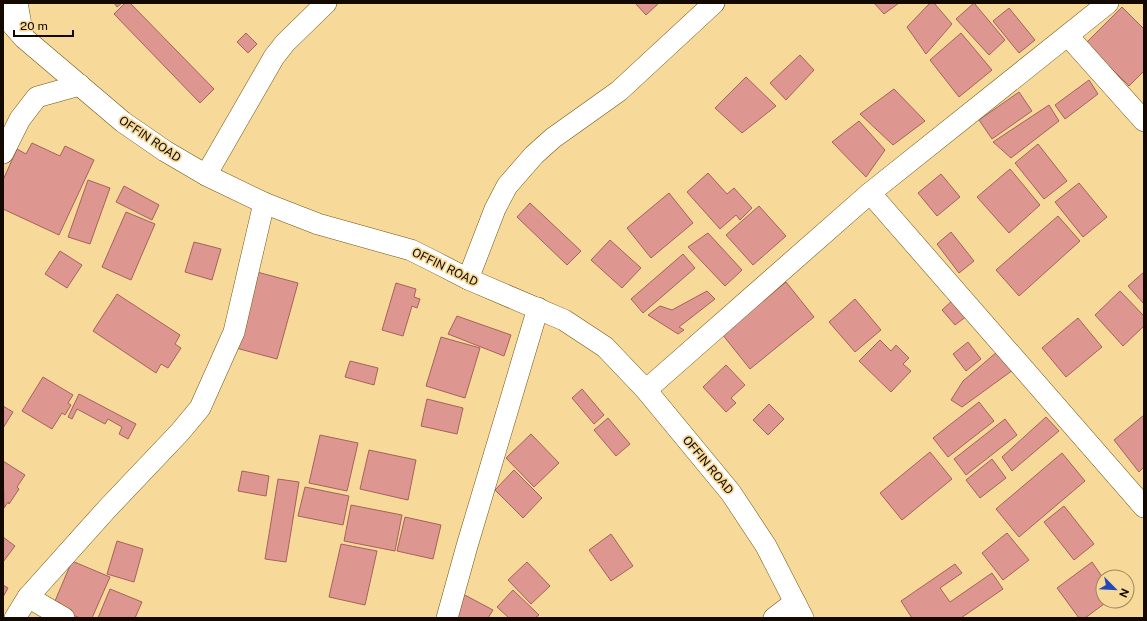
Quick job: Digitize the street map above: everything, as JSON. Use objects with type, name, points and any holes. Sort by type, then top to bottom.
[{"type":"street","points":[[17,3],[24,38]]},
{"type":"street","points":[[206,175],[274,57],[285,43],[326,3]]},
{"type":"street","points":[[468,279],[495,209],[508,186],[534,155],[553,138],[619,91],[714,3]]},
{"type":"street","points":[[646,390],[870,194],[1108,3]]},
{"type":"street","name":"OFFIN ROAD","points":[[3,14],[24,38],[123,122],[165,151],[206,175],[264,203],[318,224],[411,250],[468,279],[564,320],[605,347],[646,390],[731,493],[766,546],[799,610]]},
{"type":"street","points":[[1068,36],[1144,121]]},
{"type":"street","points":[[3,153],[20,118],[37,98],[80,85]]},
{"type":"street","points":[[870,194],[1144,507]]},
{"type":"street","points":[[15,618],[28,597],[100,516],[180,432],[200,408],[234,332],[264,203]]},
{"type":"street","points":[[447,618],[538,308]]},
{"type":"street","points":[[28,597],[64,618]]},
{"type":"street","points":[[774,618],[799,610]]},
{"type":"building","points":[[114,3],[122,3],[117,7]]},
{"type":"building","points":[[125,3],[130,3],[214,89],[200,103],[114,14]]},
{"type":"building","points":[[635,3],[659,3],[646,15]]},
{"type":"building","points":[[874,3],[899,3],[884,14]]},
{"type":"building","points":[[930,3],[934,3],[952,24],[926,54],[907,27]]},
{"type":"building","points":[[974,3],[1005,40],[989,55],[956,19]]},
{"type":"building","points":[[1122,7],[1144,29],[1144,71],[1129,86],[1086,43]]},
{"type":"building","points":[[1009,8],[1035,40],[1019,53],[993,21]]},
{"type":"building","points":[[246,33],[257,44],[248,53],[237,42]]},
{"type":"building","points":[[961,33],[992,70],[959,97],[930,60]]},
{"type":"building","points":[[800,55],[814,70],[786,100],[770,83]]},
{"type":"building","points":[[746,77],[776,106],[742,133],[715,108]]},
{"type":"building","points":[[1089,80],[1098,94],[1065,119],[1055,105]]},
{"type":"building","points":[[894,89],[925,121],[893,145],[860,114]]},
{"type":"building","points":[[1019,92],[1032,111],[992,139],[979,120]]},
{"type":"building","points":[[1049,105],[1059,121],[1011,158],[993,142]]},
{"type":"building","points":[[859,121],[885,150],[866,177],[832,142]]},
{"type":"building","points":[[32,143],[60,156],[65,146],[94,160],[59,235],[3,209],[3,180],[17,149],[26,154]]},
{"type":"building","points":[[1038,144],[1067,181],[1044,199],[1015,163]]},
{"type":"building","points":[[1010,169],[1040,205],[1009,233],[977,197]]},
{"type":"building","points":[[708,173],[727,194],[734,188],[752,208],[740,220],[736,215],[720,229],[687,192]]},
{"type":"building","points":[[941,174],[960,197],[937,216],[918,193]]},
{"type":"building","points":[[88,180],[110,188],[90,244],[68,237]]},
{"type":"building","points":[[1079,183],[1107,217],[1083,237],[1055,202]]},
{"type":"building","points":[[124,186],[159,205],[152,220],[116,202]]},
{"type":"building","points":[[669,193],[693,223],[651,258],[627,228]]},
{"type":"building","points":[[530,203],[581,251],[567,265],[517,217]]},
{"type":"building","points":[[759,206],[786,236],[753,265],[726,235]]},
{"type":"building","points":[[126,212],[155,224],[131,280],[102,267]]},
{"type":"building","points":[[1058,216],[1080,241],[1019,296],[996,270]]},
{"type":"building","points":[[951,232],[974,261],[959,273],[937,244]]},
{"type":"building","points":[[708,233],[742,270],[725,286],[688,247]]},
{"type":"building","points":[[610,240],[641,268],[622,288],[591,260]]},
{"type":"building","points":[[194,242],[221,249],[212,280],[185,272]]},
{"type":"building","points":[[60,251],[82,265],[67,288],[45,274]]},
{"type":"building","points":[[683,254],[695,268],[643,313],[631,299]]},
{"type":"building","points":[[257,272],[298,283],[277,359],[236,348]]},
{"type":"building","points":[[1144,272],[1144,304],[1128,286]]},
{"type":"building","points":[[786,282],[814,317],[750,369],[722,334]]},
{"type":"building","points":[[396,283],[416,289],[414,297],[420,299],[417,308],[412,306],[403,336],[382,330]]},
{"type":"building","points":[[707,291],[715,299],[679,327],[684,330],[678,334],[648,315],[660,306],[672,310]]},
{"type":"building","points":[[1120,291],[1144,316],[1144,326],[1123,346],[1095,315]]},
{"type":"building","points":[[117,294],[180,335],[175,344],[181,348],[168,368],[161,364],[156,373],[93,331]]},
{"type":"building","points":[[855,299],[881,330],[855,352],[829,322]]},
{"type":"building","points":[[953,300],[967,316],[955,325],[942,310]]},
{"type":"building","points":[[457,316],[511,335],[504,356],[448,334]]},
{"type":"building","points":[[1078,318],[1102,347],[1066,377],[1042,348]]},
{"type":"building","points":[[441,337],[480,348],[465,398],[426,386]]},
{"type":"building","points":[[880,340],[891,351],[896,345],[909,358],[903,364],[911,371],[891,392],[859,361]]},
{"type":"building","points":[[968,342],[981,359],[966,371],[953,354]]},
{"type":"building","points":[[998,351],[1013,370],[962,407],[951,400],[963,381]]},
{"type":"building","points":[[350,361],[378,368],[374,385],[345,377]]},
{"type":"building","points":[[726,365],[745,385],[731,398],[736,403],[726,412],[703,387]]},
{"type":"building","points":[[43,377],[73,395],[68,403],[71,405],[65,415],[62,413],[52,429],[22,411]]},
{"type":"building","points":[[582,389],[604,415],[594,424],[572,398]]},
{"type":"building","points":[[79,394],[136,424],[128,439],[119,434],[122,427],[108,419],[105,424],[77,409],[72,419],[68,417]]},
{"type":"building","points":[[427,399],[463,408],[457,434],[421,426]]},
{"type":"building","points":[[979,402],[994,421],[948,457],[933,438]]},
{"type":"building","points":[[769,404],[784,419],[768,435],[753,420]]},
{"type":"building","points":[[3,406],[13,412],[3,428]]},
{"type":"building","points":[[1144,415],[1144,467],[1139,472],[1114,440]]},
{"type":"building","points":[[1046,417],[1059,431],[1012,471],[1002,457]]},
{"type":"building","points":[[608,418],[630,444],[616,456],[594,430]]},
{"type":"building","points":[[1005,419],[1017,435],[966,475],[954,459]]},
{"type":"building","points":[[531,434],[559,463],[534,487],[506,458]]},
{"type":"building","points":[[320,435],[358,443],[347,491],[309,483]]},
{"type":"building","points":[[369,450],[416,460],[408,500],[360,489]]},
{"type":"building","points":[[930,452],[952,479],[902,520],[880,493]]},
{"type":"building","points":[[1062,453],[1085,481],[1019,537],[996,509]]},
{"type":"building","points":[[992,459],[1006,478],[980,498],[966,480]]},
{"type":"building","points":[[3,461],[25,475],[17,487],[19,489],[9,504],[8,502],[4,508]]},
{"type":"building","points":[[514,470],[542,498],[523,518],[495,490]]},
{"type":"building","points":[[242,471],[269,476],[266,496],[238,491]]},
{"type":"building","points":[[278,479],[299,482],[286,562],[265,559]]},
{"type":"building","points":[[305,487],[349,496],[343,525],[298,516]]},
{"type":"building","points":[[351,505],[402,515],[395,551],[344,541]]},
{"type":"building","points":[[1064,506],[1094,544],[1074,560],[1044,522]]},
{"type":"building","points":[[405,517],[441,525],[433,559],[397,551]]},
{"type":"building","points":[[1007,533],[1029,560],[1003,580],[982,553]]},
{"type":"building","points":[[611,534],[633,566],[611,581],[589,550]]},
{"type":"building","points":[[3,537],[15,546],[3,562]]},
{"type":"building","points":[[117,541],[143,549],[134,582],[107,574]]},
{"type":"building","points":[[341,544],[377,551],[365,605],[329,597]]},
{"type":"building","points":[[72,561],[110,577],[92,618],[80,618],[58,609],[60,603],[55,601]]},
{"type":"building","points":[[527,562],[550,586],[531,604],[508,580]]},
{"type":"building","points":[[1092,562],[1097,569],[1095,569],[1095,609],[1097,609],[1085,618],[1079,618],[1057,588]]},
{"type":"building","points":[[955,564],[962,573],[940,588],[950,602],[992,573],[1003,589],[961,618],[912,618],[901,601]]},
{"type":"building","points":[[3,585],[8,588],[3,597]]},
{"type":"building","points":[[110,589],[142,602],[135,618],[98,618]]},
{"type":"building","points":[[513,590],[539,615],[535,618],[509,618],[497,607]]},
{"type":"building","points":[[461,593],[493,610],[488,618],[454,618]]}]
